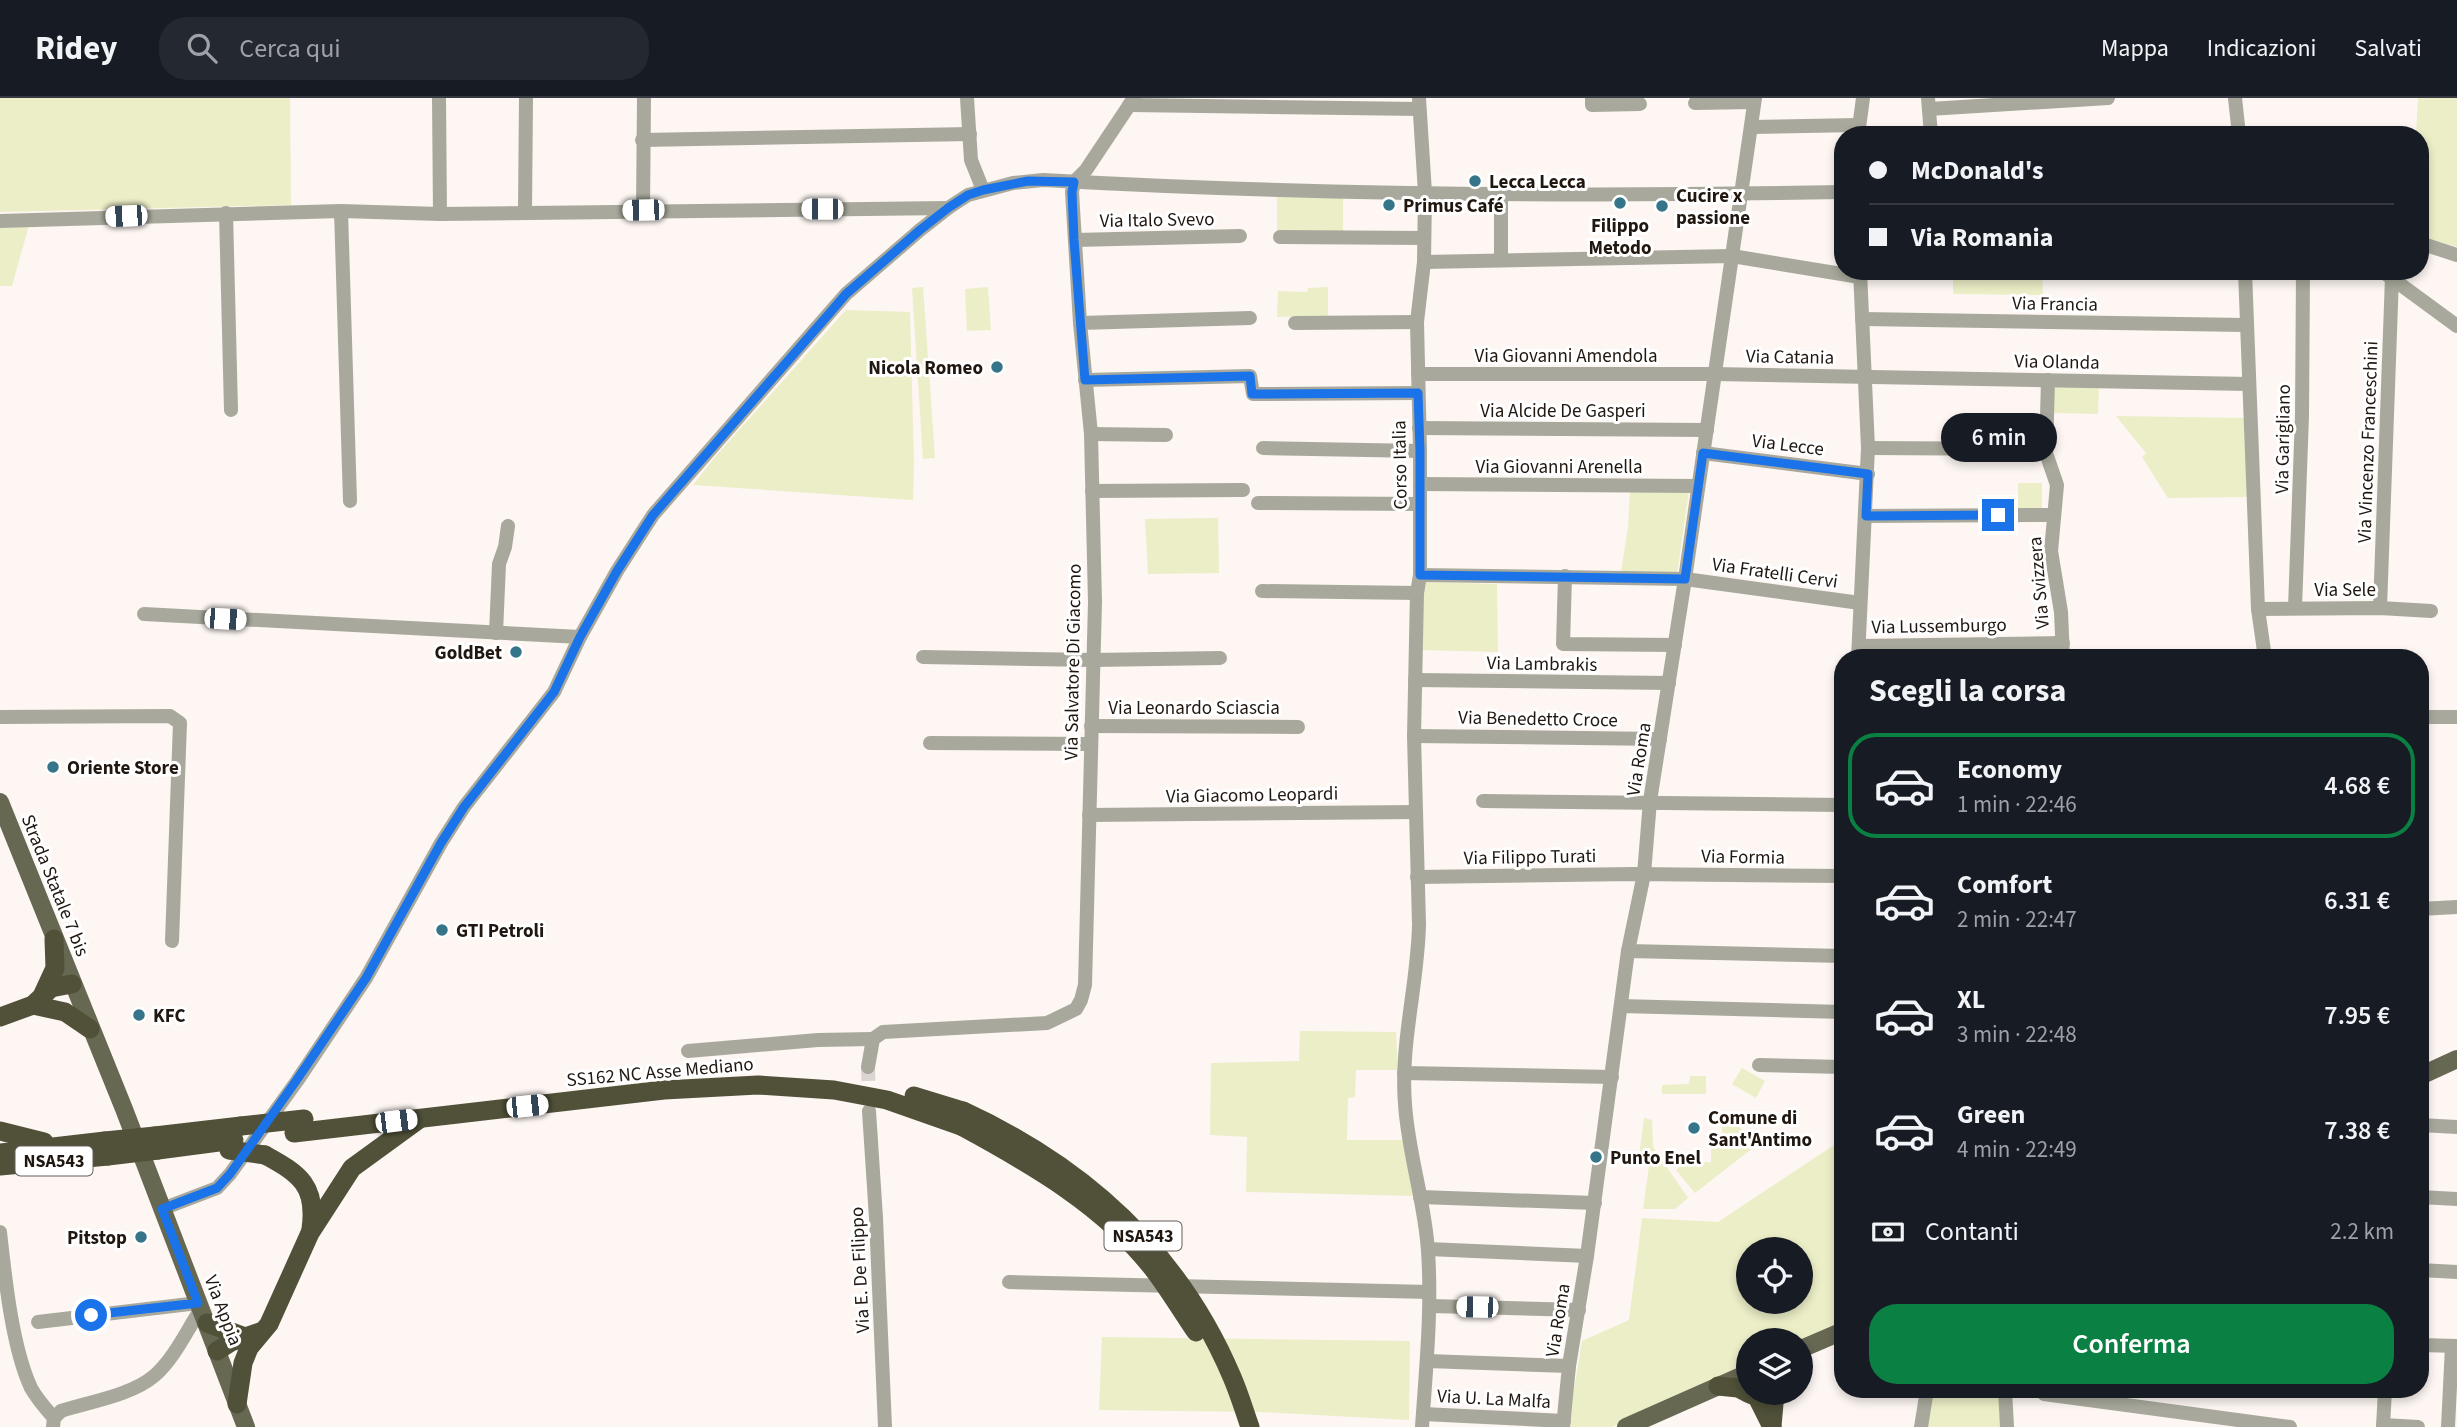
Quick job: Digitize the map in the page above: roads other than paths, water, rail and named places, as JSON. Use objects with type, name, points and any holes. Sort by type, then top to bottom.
[{"type":"highway","points":[[42,1002],[55,968],[54,939]]},
{"type":"highway","points":[[0,1017],[42,1002],[51,988],[72,985]]},
{"type":"highway","points":[[42,1002],[65,1012],[90,1029]]},
{"type":"highway","points":[[299,1126],[664,1079],[757,1073],[832,1078],[879,1086],[962,1118]]},
{"type":"highway","name":"SS162 NC Asse Mediano","points":[[157,1143],[182,1148],[299,1126],[421,1118],[664,1090],[758,1085],[834,1090],[962,1118]]},
{"type":"highway","points":[[219,1356],[230,1359],[269,1324],[310,1233],[352,1168],[421,1118]]},
{"type":"highway","name":"NSA543","points":[[962,1118],[1075,1195],[1142,1256],[1157,1273],[1196,1334],[1221,1381],[1237,1427]]},
{"type":"highway","name":"NSA543","points":[[962,1118],[1000,1128],[1034,1147],[1076,1176],[1117,1210],[1150,1244],[1180,1283],[1206,1326],[1232,1377],[1250,1427]]},
{"type":"highway","points":[[0,1131],[59,1146]]},
{"type":"highway","points":[[235,1139],[301,1178],[308,1188],[314,1209],[310,1233]]},
{"type":"highway","name":"SS162 NC Asse Mediano","points":[[59,1146],[106,1148],[235,1139]]},
{"type":"highway","name":"NSA543","points":[[0,1153],[59,1146]]},
{"type":"highway","name":"NSA543","points":[[0,1166],[106,1148]]},
{"type":"highway","points":[[202,1312],[251,1339]]},
{"type":"highway","points":[[237,1404],[243,1363],[251,1339]]},
{"type":"highway","points":[[1718,1385],[1736,1388]]},
{"type":"highway","points":[[1762,1405],[1772,1427]]},
{"type":"main road","name":"Strada Statale 7 bis","points":[[0,802],[90,1029]]},
{"type":"main road","name":"Via Appia","points":[[90,1029],[124,1109],[246,1427]]},
{"type":"main road","points":[[2429,1072],[2457,1059]]},
{"type":"main road","points":[[1813,1344],[1834,1335]]},
{"type":"main road","points":[[1626,1427],[1736,1378]]},
{"type":"street","points":[[439,98],[440,214]]},
{"type":"street","points":[[525,212],[526,98]]},
{"type":"street","points":[[643,210],[644,98]]},
{"type":"street","points":[[967,98],[971,160],[983,190]]},
{"type":"street","points":[[1592,98],[1592,105],[1640,104]]},
{"type":"street","points":[[1860,126],[1863,98]]},
{"type":"street","points":[[1930,126],[1928,104],[2108,98]]},
{"type":"street","points":[[2235,98],[2238,126]]},
{"type":"street","points":[[1695,103],[1754,100]]},
{"type":"street","name":"Via Roma","points":[[1564,1424],[1569,1366],[1595,1203],[1628,951],[1644,874],[1650,801],[1754,100]]},
{"type":"street","points":[[1074,182],[1086,170],[1131,102],[1419,104]]},
{"type":"street","name":"Corso Italia","points":[[1419,104],[1425,193],[1424,262],[1417,322],[1420,575],[1417,593],[1414,736],[1419,948],[1408,1020],[1404,1073],[1405,1105],[1428,1249],[1430,1299],[1422,1421]]},
{"type":"street","points":[[1751,127],[1834,129]]},
{"type":"street","points":[[642,140],[970,134]]},
{"type":"street","points":[[162,1209],[217,1188],[230,1174],[296,1081],[366,978],[464,807],[554,692],[580,637],[617,571],[653,515],[846,294],[948,208],[983,190],[1028,181],[1425,193],[1834,192]]},
{"type":"street","name":"Via Salvatore Di Giacomo","points":[[688,1051],[818,1040],[873,1039],[883,1032],[1046,1023],[1076,1009],[1081,1000],[1085,985],[1094,602],[1091,434],[1074,240],[1074,182]]},
{"type":"street","points":[[1501,193],[1501,260]]},
{"type":"street","points":[[0,220],[226,212],[440,214],[948,208]]},
{"type":"street","points":[[341,211],[350,501]]},
{"type":"street","points":[[226,212],[231,410]]},
{"type":"street","name":"Via Italo Svevo","points":[[1074,240],[1241,236]]},
{"type":"street","points":[[1280,237],[1424,238]]},
{"type":"street","points":[[2429,246],[2457,255]]},
{"type":"street","points":[[1424,262],[1732,256],[1834,270]]},
{"type":"street","points":[[1859,649],[1868,474],[1860,280]]},
{"type":"street","points":[[2245,280],[2258,609],[2264,649]]},
{"type":"street","name":"Via Garigliano","points":[[2295,608],[2302,416],[2303,280]]},
{"type":"street","name":"Via Vincenzo Franceschini","points":[[2380,608],[2387,280]]},
{"type":"street","points":[[2395,280],[2457,327]]},
{"type":"street","points":[[1080,323],[1250,318]]},
{"type":"street","name":"Via Francia","points":[[1862,319],[2246,325]]},
{"type":"street","points":[[1295,323],[1417,322]]},
{"type":"street","name":"Via Giovanni Amendola","points":[[1418,374],[1714,374]]},
{"type":"street","name":"Via Catania","points":[[1714,374],[1864,377]]},
{"type":"street","points":[[1085,380],[1250,376],[1252,394],[1418,393]]},
{"type":"street","name":"Via Olanda","points":[[1864,377],[2249,384]]},
{"type":"street","name":"Via Svizzera","points":[[2048,380],[2046,449],[2057,485],[2051,551],[2062,612],[2063,649]]},
{"type":"street","name":"Via Alcide De Gasperi","points":[[1419,428],[1707,430]]},
{"type":"street","points":[[1091,434],[1166,435]]},
{"type":"street","points":[[1263,448],[1420,451]]},
{"type":"street","points":[[1868,448],[2046,449]]},
{"type":"street","name":"Via Lecce","points":[[1703,453],[1868,474]]},
{"type":"street","name":"Via Giovanni Arenella","points":[[1420,484],[1698,486]]},
{"type":"street","points":[[1092,491],[1243,490]]},
{"type":"street","points":[[1258,503],[1420,503]]},
{"type":"street","points":[[1866,516],[2053,515]]},
{"type":"street","points":[[496,632],[499,564],[508,526]]},
{"type":"street","name":"Via Fratelli Cervi","points":[[1420,575],[1685,579],[1860,603]]},
{"type":"street","points":[[1564,576],[1563,644],[1675,645]]},
{"type":"street","points":[[1262,591],[1417,593]]},
{"type":"street","name":"Via Sele","points":[[2258,609],[2380,608],[2431,611]]},
{"type":"street","points":[[144,614],[580,637]]},
{"type":"street","points":[[923,657],[1093,660],[1220,658]]},
{"type":"street","name":"Via Lambrakis","points":[[1415,680],[1669,683]]},
{"type":"street","points":[[0,717],[170,716],[180,723],[172,941]]},
{"type":"street","points":[[2429,717],[2457,717]]},
{"type":"street","name":"Via Leonardo Sciascia","points":[[1091,726],[1298,727]]},
{"type":"street","name":"Via Benedetto Croce","points":[[1414,736],[1660,739]]},
{"type":"street","points":[[930,743],[1090,744]]},
{"type":"street","points":[[1483,801],[1834,804]]},
{"type":"street","name":"Via Giacomo Leopardi","points":[[1089,815],[1416,812]]},
{"type":"street","name":"Via Formia","points":[[1644,874],[1834,876]]},
{"type":"street","name":"Via Filippo Turati","points":[[1417,877],[1644,874]]},
{"type":"street","points":[[2429,909],[2457,907]]},
{"type":"street","points":[[1628,951],[1834,956]]},
{"type":"street","points":[[1621,1006],[1834,1012]]},
{"type":"street","points":[[868,1067],[873,1039]]},
{"type":"street","points":[[1759,1065],[1834,1068]]},
{"type":"street","points":[[1404,1073],[1612,1077]]},
{"type":"street","name":"Via E. De Filippo","points":[[869,1111],[885,1427]]},
{"type":"street","points":[[2429,1125],[2457,1127]]},
{"type":"street","points":[[1420,1197],[1595,1203]]},
{"type":"street","points":[[2429,1197],[2457,1199]]},
{"type":"street","points":[[0,1232],[6,1284],[27,1377],[54,1422],[61,1411],[134,1388],[153,1377],[202,1312]]},
{"type":"street","points":[[1428,1249],[1587,1256]]},
{"type":"street","points":[[2429,1270],[2457,1272]]},
{"type":"street","points":[[1009,1282],[1430,1299],[1579,1310]]},
{"type":"street","points":[[38,1322],[202,1312]]},
{"type":"street","points":[[2429,1345],[2455,1346],[2448,1427]]},
{"type":"street","points":[[1427,1361],[1569,1366]]},
{"type":"street","points":[[1921,1427],[1926,1398]]},
{"type":"street","points":[[2005,1398],[2007,1427]]},
{"type":"street","points":[[2074,1398],[2290,1427]]},
{"type":"street","points":[[2385,1398],[2383,1426],[2418,1427]]},
{"type":"street","name":"Via U. La Malfa","points":[[1422,1421],[1564,1424]]},
{"type":"tunnel","points":[[868,1067],[869,1104]]},
{"type":"place","name":"Lecca Lecca","points":[[1475,181]]},
{"type":"place","name":"Filippo Metodo","points":[[1620,203]]},
{"type":"place","name":"Primus Café","points":[[1389,205]]},
{"type":"place","name":"Cucire x passione","points":[[1662,206]]},
{"type":"place","name":"Nicola Romeo","points":[[997,367]]},
{"type":"place","name":"GoldBet","points":[[516,652]]},
{"type":"place","name":"Oriente Store","points":[[53,767]]},
{"type":"place","name":"GTI Petroli","points":[[442,930]]},
{"type":"place","name":"KFC","points":[[139,1015]]},
{"type":"place","name":"Comune di Sant'Antimo","points":[[1694,1128]]},
{"type":"place","name":"Punto Enel","points":[[1596,1157]]},
{"type":"place","name":"Pitstop","points":[[141,1237]]}]
